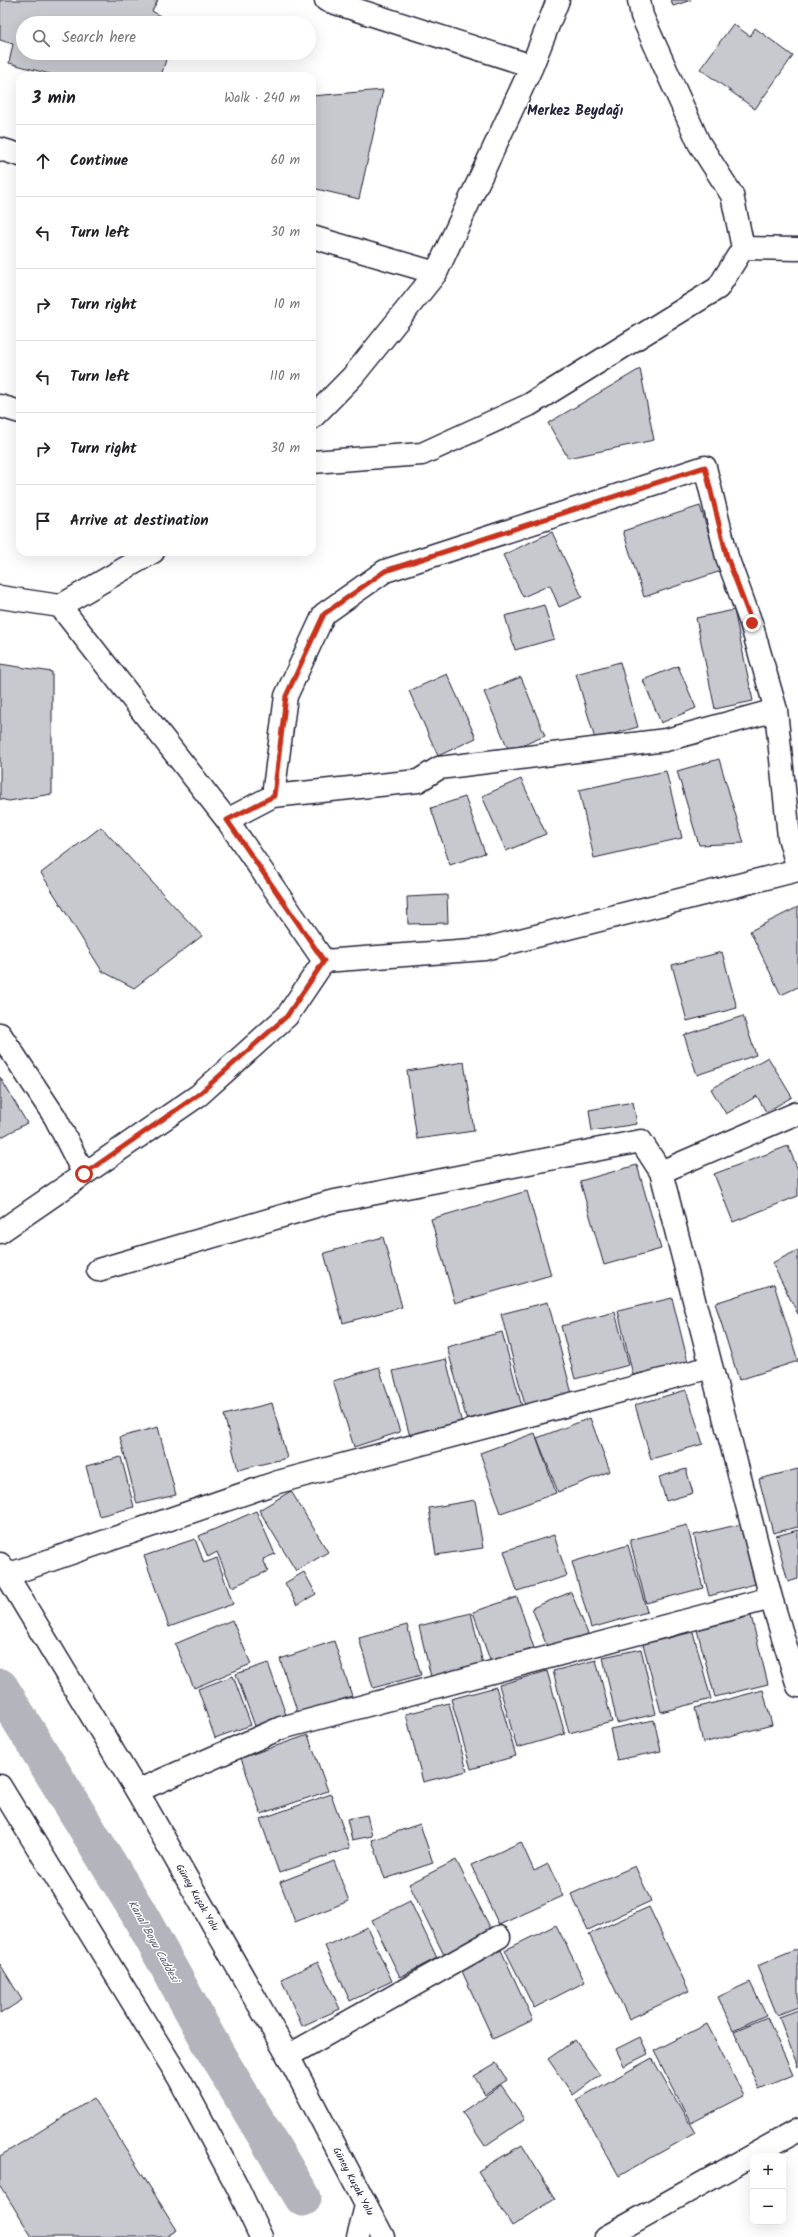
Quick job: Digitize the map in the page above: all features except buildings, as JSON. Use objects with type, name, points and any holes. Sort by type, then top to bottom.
[{"type":"street","points":[[326,0],[532,66]]},
{"type":"street","points":[[316,414],[353,376],[436,273],[532,66],[558,0]]},
{"type":"street","points":[[316,462],[422,454],[529,405],[718,288],[742,248],[732,194],[699,143],[642,16],[639,0]]},
{"type":"street","points":[[0,150],[16,154]]},
{"type":"street","points":[[316,237],[436,273]]},
{"type":"street","points":[[742,248],[798,249]]},
{"type":"street","points":[[0,406],[16,411]]},
{"type":"street","points":[[274,796],[286,696],[324,614],[385,571],[705,467],[727,557],[752,623],[776,710],[789,838],[798,870],[485,949],[324,961]]},
{"type":"street","points":[[0,597],[60,606],[146,556]]},
{"type":"street","points":[[60,606],[227,820],[324,961]]},
{"type":"street","points":[[227,820],[274,796],[418,781],[439,768],[666,740],[776,710]]},
{"type":"street","points":[[0,1232],[199,1094],[287,1016],[324,961]]},
{"type":"street","points":[[0,1034],[55,1117],[84,1174]]},
{"type":"street","points":[[661,1172],[797,1113],[798,1115]]},
{"type":"street","points":[[98,1270],[330,1202],[642,1141],[661,1172],[771,1598],[798,1686]]},
{"type":"street","points":[[4,1569],[278,1482],[711,1367]]},
{"type":"street","name":"Güney Kuşak Yolu","points":[[4,1569],[137,1791],[288,2056],[383,2237]]},
{"type":"street","points":[[137,1791],[281,1728],[771,1598]]},
{"type":"street","points":[[0,1786],[179,2078],[261,2237]]},
{"type":"street","points":[[288,2056],[499,1937]]},
{"type":"street","points":[[606,2237],[798,2130]]},
{"type":"street","points":[[358,2237],[366,2206]]},
{"type":"waterway","name":"Kanal Boyu Caddesi","points":[[0,1687],[138,1912],[217,2055],[303,2198]]},
{"type":"district","name":"Merkez Beydağı","points":[[575,110]]},
{"type":"route","points":[[84,1174],[199,1094],[287,1016],[324,961],[227,820],[274,796],[286,696],[324,614],[385,571],[705,467],[727,557],[752,623]]}]
